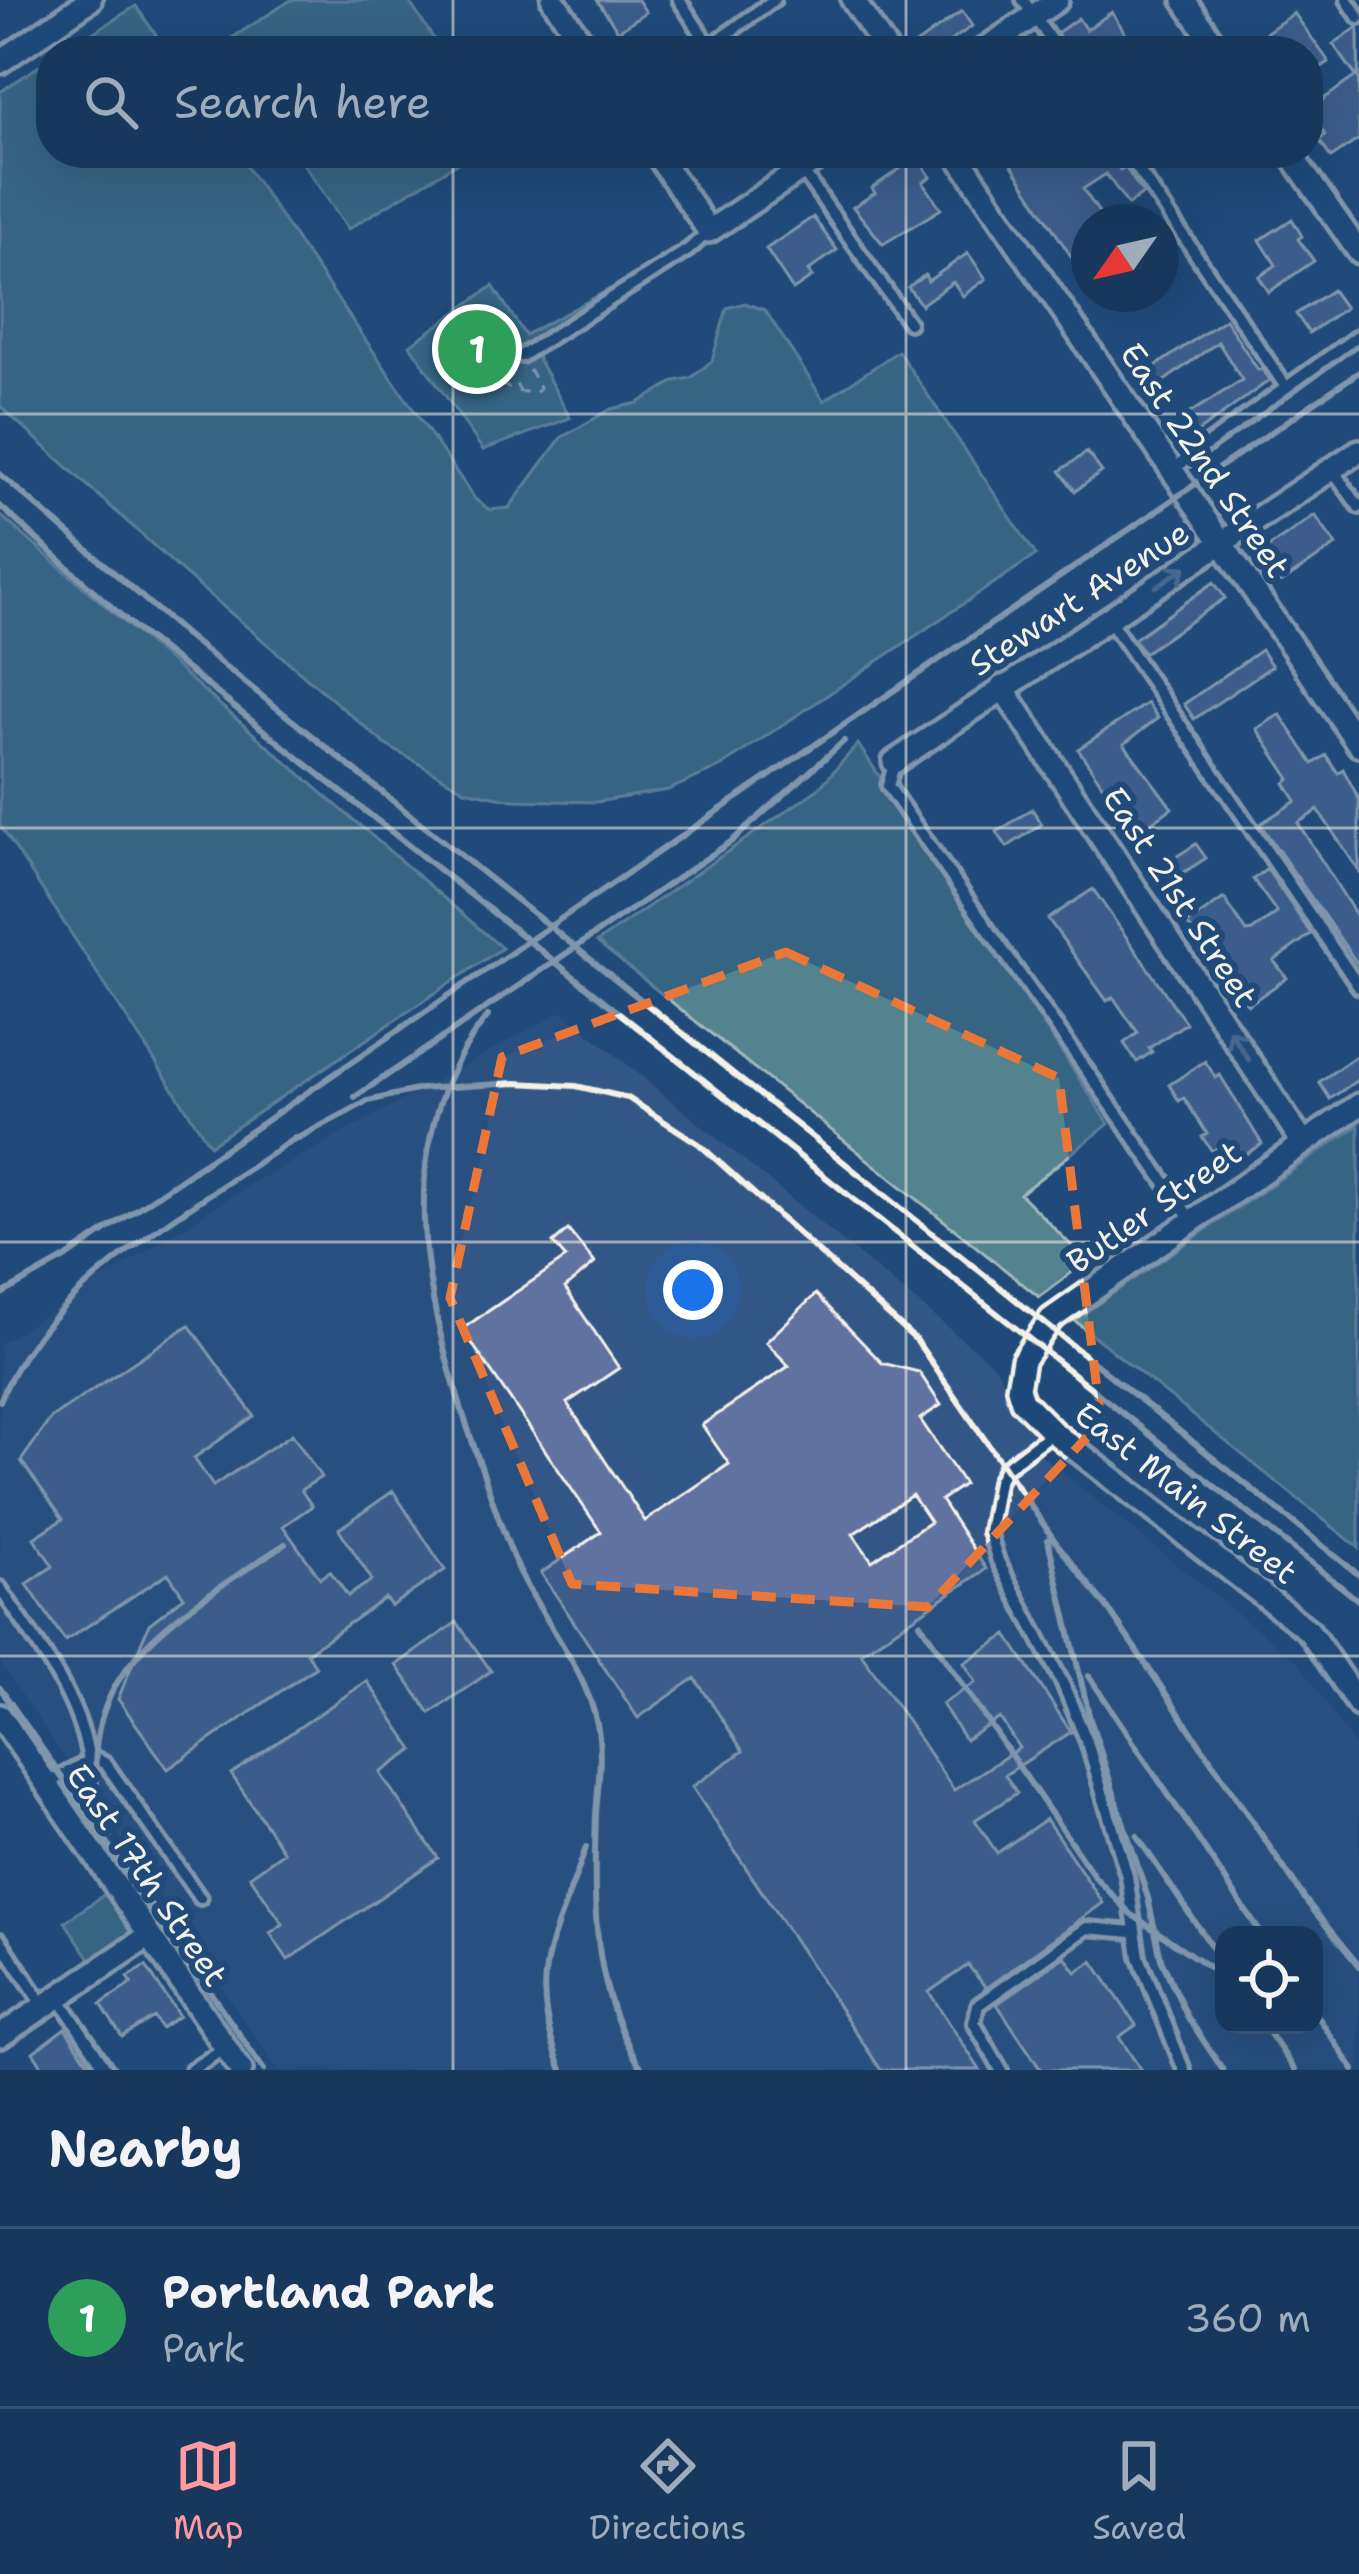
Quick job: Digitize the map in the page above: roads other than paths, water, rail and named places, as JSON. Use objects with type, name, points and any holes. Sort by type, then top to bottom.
[{"type":"street","points":[[38,36],[90,0]]},
{"type":"street","points":[[553,0],[577,36]]},
{"type":"street","points":[[853,0],[877,36]]},
{"type":"street","points":[[998,36],[1028,8],[1057,0]]},
{"type":"street","points":[[1184,0],[1209,36]]},
{"type":"street","points":[[0,62],[36,37]]},
{"type":"street","points":[[666,168],[709,231],[789,168]]},
{"type":"street","name":"East 22nd Street","points":[[966,168],[1359,745]]},
{"type":"street","points":[[1300,168],[1359,252]]},
{"type":"street","name":"Stewart Avenue","points":[[894,762],[1359,451]]},
{"type":"street","name":"East 21st Street","points":[[1002,687],[1303,1143]]},
{"type":"street","name":"Butler Street","points":[[1018,1388],[1023,1360],[1051,1319],[1359,1105]]},
{"type":"street","name":"East Main Street","points":[[1018,1388],[1022,1401],[1054,1432],[1309,1631],[1359,1705]]},
{"type":"street","name":"East 17th Street","points":[[0,1716],[241,2070]]},
{"type":"street","points":[[0,2036],[148,1936]]},
{"type":"lane","points":[[679,0],[704,36]]},
{"type":"lane","points":[[728,36],[774,0]]},
{"type":"lane","points":[[1347,0],[1359,18]]},
{"type":"lane","points":[[1028,8],[1048,36]]},
{"type":"lane","points":[[795,168],[909,323]]},
{"type":"lane","points":[[1137,168],[1286,387]]},
{"type":"lane","points":[[521,356],[688,250],[709,231]]},
{"type":"lane","points":[[1171,471],[1359,334]]},
{"type":"lane","points":[[1332,469],[1359,507]]},
{"type":"lane","points":[[1108,618],[1359,986]]},
{"type":"lane","points":[[894,762],[888,786],[1192,1221]]},
{"type":"lane","points":[[1054,1432],[1005,1468],[988,1532],[1087,1742],[1126,1876],[1132,1932],[1184,2070]]},
{"type":"lane","points":[[0,1588],[64,1688],[83,1726],[88,1761]]},
{"type":"lane","points":[[46,1784],[95,1758],[106,1764],[200,1898]]},
{"type":"lane","points":[[1001,2070],[974,2023],[978,2005],[1087,1928],[1132,1932]]},
{"type":"lane","points":[[0,1940],[107,2070]]},
{"type":"lane","points":[[191,2070],[226,2048]]},
{"type":"railway","points":[[0,1295],[67,1257],[1359,372]]},
{"type":"railway","points":[[0,474],[187,636],[1359,1575]]},
{"type":"railway","points":[[0,506],[135,628],[1359,1601]]},
{"type":"railway","points":[[355,1097],[732,841],[844,741]]},
{"type":"railway","points":[[488,1016],[455,1066],[435,1119],[425,1175],[424,1232],[431,1289],[460,1403],[505,1536],[582,1681],[597,1724],[599,1947],[613,2010],[643,2070]]},
{"type":"railway","points":[[283,1146],[368,1101],[420,1089],[515,1083],[576,1086],[628,1098],[699,1144],[916,1340],[1055,1541],[1111,1613],[1307,1902],[1359,1966]]},
{"type":"railway","points":[[0,1401],[22,1359],[51,1320],[87,1285],[170,1221],[295,1138]]},
{"type":"railway","points":[[1048,1540],[1090,1719],[1148,1898],[1161,1959],[1187,2016],[1223,2070]]},
{"type":"railway","points":[[110,1836],[97,1781],[98,1734],[111,1694],[134,1658],[166,1627],[285,1544]]},
{"type":"railway","points":[[920,1623],[1095,1877],[1131,1914],[1215,1971]]},
{"type":"railway","points":[[1089,1676],[1256,1926]]},
{"type":"railway","points":[[0,1688],[264,2070]]},
{"type":"railway","points":[[1137,1836],[1215,1952]]},
{"type":"railway","points":[[562,2070],[545,2006],[545,1980],[555,1932],[586,1847]]},
{"type":"railway","points":[[1323,2024],[1354,2070]]},
{"type":"railway","points":[[1270,2034],[1295,2070]]},
{"type":"place","name":"Portland Park","points":[[477,349]]}]
